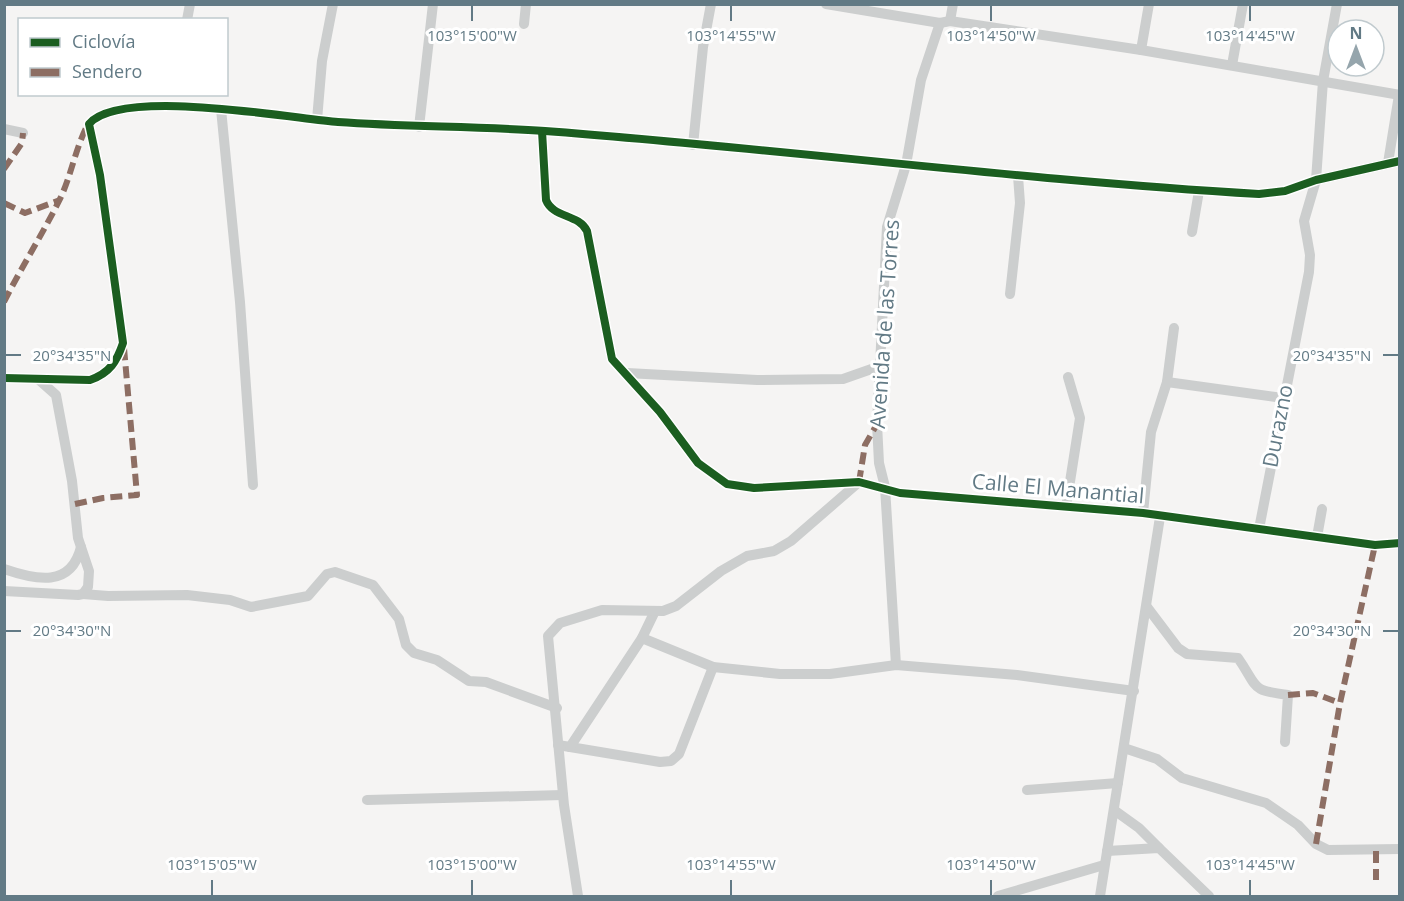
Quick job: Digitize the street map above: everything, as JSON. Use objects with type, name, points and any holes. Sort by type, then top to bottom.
[{"type":"street","points":[[317,120],[322,61],[333,4]]},
{"type":"street","points":[[419,127],[433,4]]},
{"type":"street","points":[[524,24],[525,4]]},
{"type":"street","points":[[693,145],[703,47],[711,4]]},
{"type":"street","points":[[4,378],[76,380],[101,376],[117,361],[123,343],[100,175],[88,124],[94,118],[126,107],[221,109],[317,120],[419,127],[542,131],[1018,176],[1259,194],[1286,191],[1316,180],[1394,162],[1399,95],[1141,50],[826,4]]},
{"type":"street","name":"Avenida de las Torres","points":[[896,665],[885,487],[879,463],[877,424],[887,227],[906,165],[921,80],[953,4]]},
{"type":"street","points":[[1141,50],[1149,4]]},
{"type":"street","points":[[1232,65],[1243,4]]},
{"type":"street","name":"Durazno","points":[[1259,529],[1309,272],[1310,255],[1304,221],[1316,180],[1323,81],[1337,4]]},
{"type":"street","points":[[164,106],[167,96]]},
{"type":"street","points":[[221,109],[240,302],[253,485]]},
{"type":"street","points":[[4,129],[24,133]]},
{"type":"street","points":[[542,131],[548,205],[585,227],[610,355],[615,364],[627,374],[757,380],[850,379],[880,366]]},
{"type":"street","points":[[1010,294],[1020,203],[1018,176]]},
{"type":"street","points":[[1192,232],[1199,191]]},
{"type":"street","points":[[1143,513],[1151,432],[1167,382],[1174,328]]},
{"type":"street","name":"Calle El Manantial","points":[[627,374],[698,463],[716,478],[734,486],[754,488],[859,482],[885,487],[900,493],[1143,513],[1375,544],[1400,543]]},
{"type":"street","points":[[1066,507],[1080,418],[1068,377]]},
{"type":"street","points":[[38,379],[56,394],[81,547],[88,571],[88,587],[84,594]]},
{"type":"street","points":[[56,394],[76,380]]},
{"type":"street","points":[[1167,382],[1283,398]]},
{"type":"street","points":[[578,897],[558,745],[548,636],[553,628],[560,622],[602,610],[655,611],[676,606],[721,571],[747,556],[774,551],[791,541],[859,482]]},
{"type":"street","points":[[1317,537],[1322,509]]},
{"type":"street","points":[[1100,897],[1160,517]]},
{"type":"street","points":[[4,569],[42,578],[59,575],[71,569],[81,547]]},
{"type":"street","points":[[4,591],[108,596],[187,595],[230,600],[251,607],[308,596],[327,574],[335,572],[373,585],[399,619],[406,645],[414,653],[438,660],[469,681],[486,682],[556,708]]},
{"type":"street","points":[[1147,607],[1178,648],[1187,654],[1238,658],[1253,686],[1262,692],[1288,695],[1285,742]]},
{"type":"street","points":[[570,747],[642,638],[655,611]]},
{"type":"street","points":[[642,638],[713,667],[780,674],[830,674],[896,665],[1017,675],[1134,691]]},
{"type":"street","points":[[558,745],[660,762],[672,761],[679,754],[713,667]]},
{"type":"street","points":[[1124,748],[1157,759],[1182,778],[1266,803],[1298,825],[1317,844],[1328,850],[1400,849]]},
{"type":"street","points":[[1027,790],[1118,783]]},
{"type":"street","points":[[367,800],[563,795]]},
{"type":"street","points":[[1114,810],[1140,828],[1209,897]]},
{"type":"street","points":[[1107,851],[1159,848]]},
{"type":"street","points":[[998,897],[1104,865]]},
{"type":"marked path","points":[[4,302],[59,201],[88,124]]},
{"type":"marked path","points":[[4,169],[22,143],[23,133]]},
{"type":"marked path","points":[[4,203],[25,213],[60,200]]},
{"type":"marked path","points":[[75,504],[103,498],[137,495],[124,348]]},
{"type":"marked path","points":[[859,482],[865,445],[877,424]]},
{"type":"marked path","points":[[1316,844],[1340,703],[1375,545]]},
{"type":"marked path","points":[[1288,695],[1313,693],[1340,703]]},
{"type":"marked path","points":[[1376,851],[1376,880]]},
{"type":"cycle path","points":[[4,378],[90,380],[108,370],[118,355],[123,343],[100,175],[89,124],[107,113],[134,108],[168,106],[207,108],[338,122],[545,131],[1080,181],[1259,194],[1285,191],[1316,180],[1400,161]]},
{"type":"cycle path","points":[[542,131],[546,200],[554,210],[578,222],[587,231],[612,359],[660,412],[698,463],[727,484],[754,488],[859,482],[900,493],[1143,513],[1375,545],[1400,543]]}]
